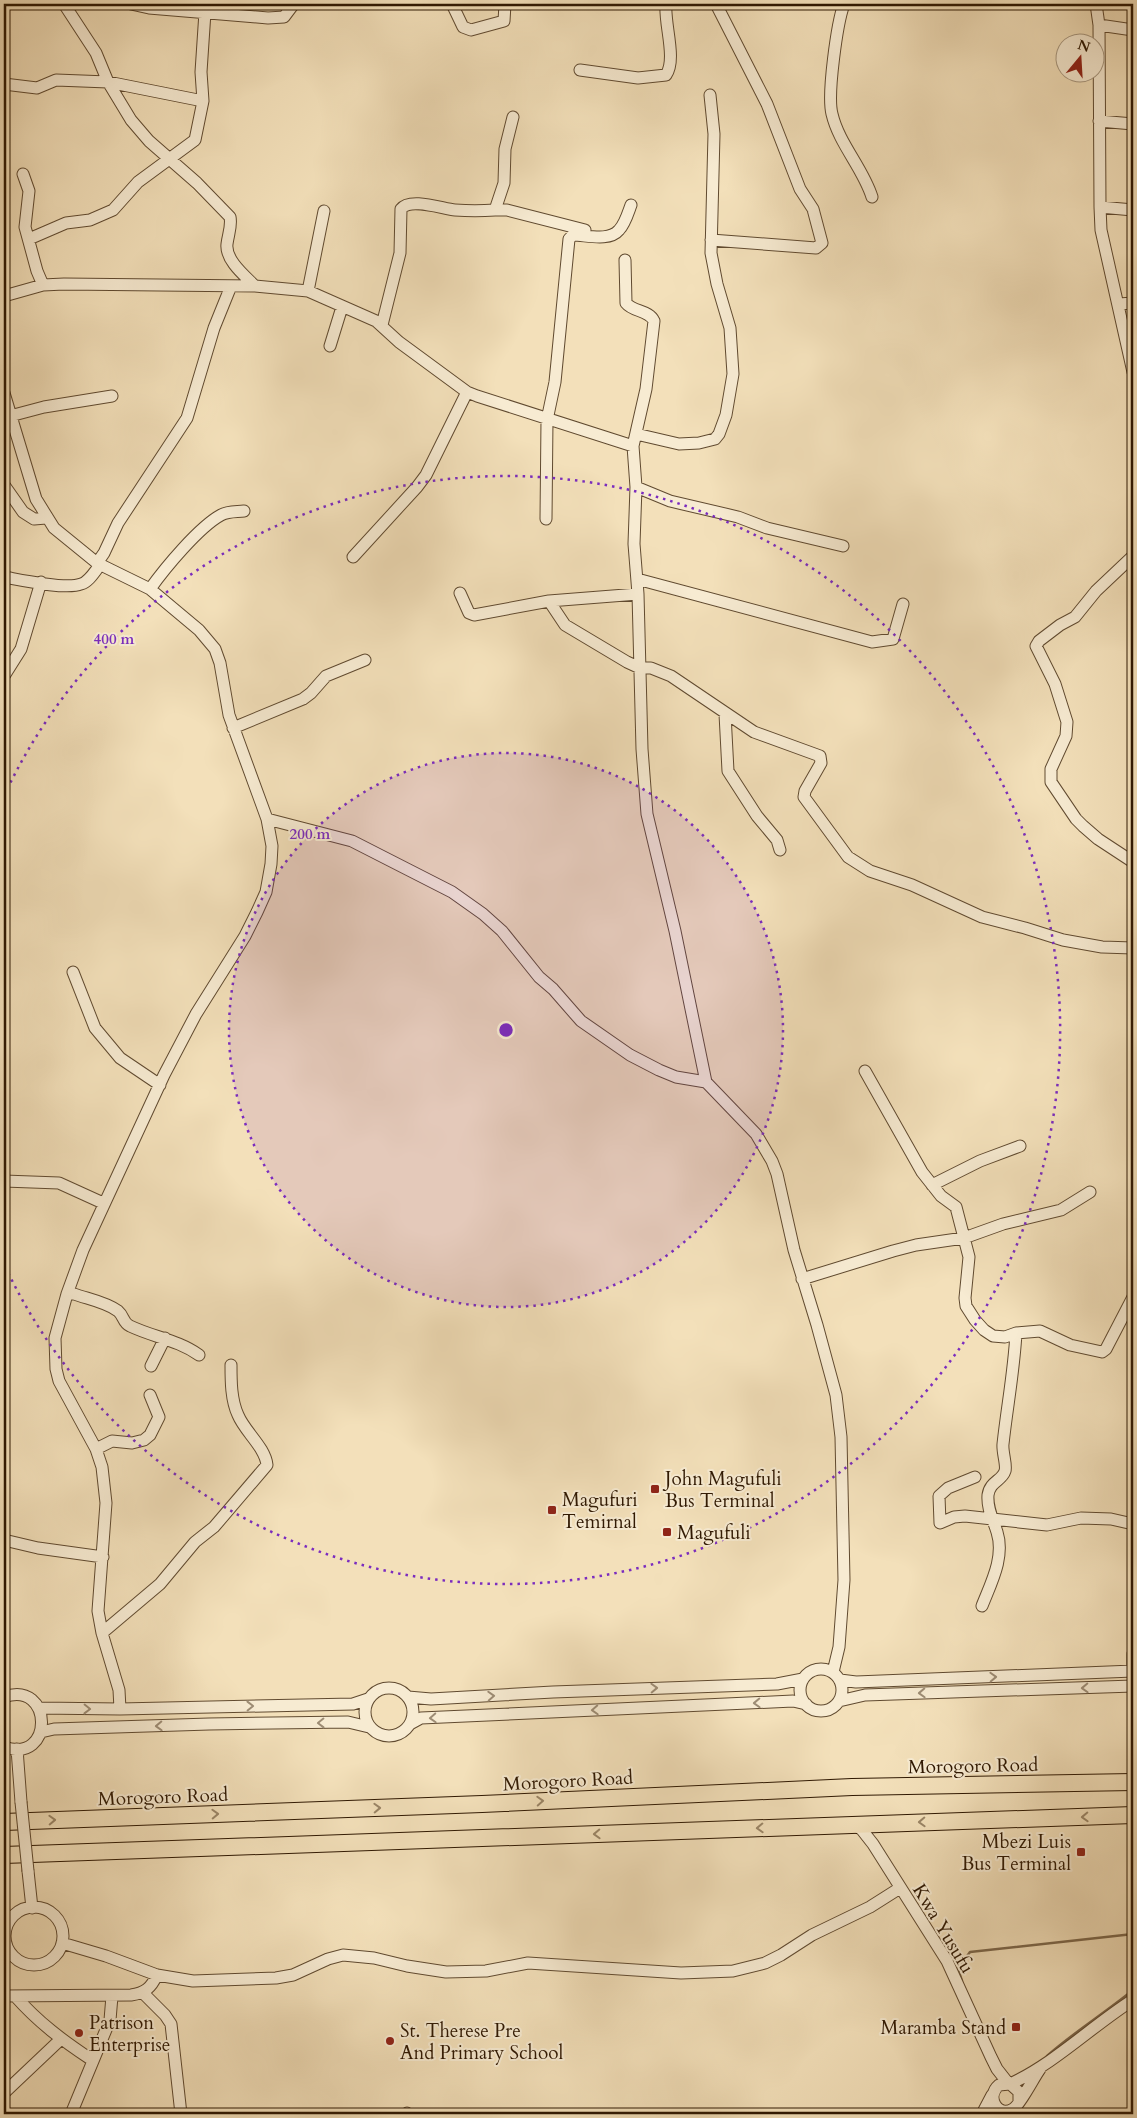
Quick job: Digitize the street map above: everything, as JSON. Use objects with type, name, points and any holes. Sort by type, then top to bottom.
[{"type":"highway","name":"Morogoro Road","points":[[4,1822],[482,1804],[852,1787],[1133,1782]]},
{"type":"highway","points":[[4,1855],[1133,1815]]},
{"type":"street","points":[[64,4],[96,53],[108,82],[131,120],[149,141],[197,183],[230,217],[231,222],[226,246],[228,255],[255,286]]},
{"type":"street","points":[[131,4],[148,8],[256,17],[282,17],[292,5]]},
{"type":"street","points":[[452,4],[463,27],[471,30],[504,21],[505,4]]},
{"type":"street","points":[[580,70],[648,79],[667,74],[670,55],[666,27],[666,4]]},
{"type":"street","points":[[711,240],[816,248],[822,243],[813,209],[800,190],[767,104],[716,4]]},
{"type":"street","points":[[844,4],[838,23],[833,72],[832,114],[872,197]]},
{"type":"street","points":[[1096,4],[1099,25],[1100,207],[1104,245],[1133,372]]},
{"type":"street","points":[[29,239],[66,223],[90,220],[113,210],[138,182],[168,158],[195,140],[202,101],[200,72],[205,12]]},
{"type":"street","points":[[1099,25],[1133,30]]},
{"type":"street","points":[[4,84],[37,88],[56,80],[108,82],[202,101]]},
{"type":"street","points":[[636,434],[679,444],[699,443],[715,438],[723,427],[733,374],[730,328],[717,284],[711,240],[714,134],[710,95]]},
{"type":"street","points":[[495,210],[504,183],[505,149],[513,117]]},
{"type":"street","points":[[1099,120],[1133,124]]},
{"type":"street","points":[[24,174],[29,191],[25,227],[37,271],[43,284]]},
{"type":"street","points":[[382,326],[400,253],[401,208],[403,206],[431,205],[456,210],[507,210],[607,236]]},
{"type":"street","points":[[546,519],[547,420],[555,382],[569,239],[575,235],[607,236],[619,230],[631,205]]},
{"type":"street","points":[[1100,207],[1133,210]]},
{"type":"street","points":[[308,291],[324,210]]},
{"type":"street","points":[[368,1699],[364,1716],[370,1727],[379,1734],[390,1736],[402,1732],[410,1724],[421,1718],[793,1702],[806,1704],[820,1711],[831,1709],[839,1701],[842,1691],[836,1676],[844,1580],[841,1437],[836,1396],[826,1356],[802,1279],[782,1190],[772,1161],[756,1134],[706,1082],[675,931],[647,814],[642,749],[638,579],[634,544],[636,487],[633,446],[646,389],[654,321],[650,315],[630,308],[626,304],[626,260]]},
{"type":"street","points":[[4,296],[43,284],[109,283],[149,286],[255,286],[308,291],[366,316],[382,326],[399,342],[467,392],[547,420],[554,420],[633,446]]},
{"type":"street","points":[[4,577],[80,585],[86,581],[99,564],[118,523],[187,418],[214,328],[231,286]]},
{"type":"street","points":[[1119,304],[1133,303]]},
{"type":"street","points":[[330,346],[342,307]]},
{"type":"street","points":[[353,557],[426,475],[467,392]]},
{"type":"street","points":[[4,393],[36,500],[46,518],[67,540],[99,564],[150,589],[199,630],[215,649],[220,663],[229,715],[267,819],[272,846],[266,892],[250,925],[196,1014],[103,1204],[67,1294],[55,1338],[56,1369],[61,1388],[96,1449],[102,1467],[106,1503],[98,1611],[102,1634],[119,1690],[120,1709]]},
{"type":"street","points":[[10,416],[44,407],[112,396]]},
{"type":"street","points":[[4,485],[23,512],[34,519],[46,518]]},
{"type":"street","points":[[636,487],[670,501],[738,517],[767,528],[843,546]]},
{"type":"street","points":[[150,589],[184,549],[216,518],[225,513],[244,511]]},
{"type":"street","points":[[1133,556],[1096,591],[1074,617],[1039,641],[1036,646],[1055,684],[1067,722],[1066,736],[1051,769],[1051,782],[1083,826],[1098,840],[1133,862]]},
{"type":"street","points":[[638,579],[872,642],[893,639],[903,604]]},
{"type":"street","points":[[4,676],[21,648],[41,582]]},
{"type":"street","points":[[460,593],[469,613],[474,615],[549,601],[638,594]]},
{"type":"street","points":[[549,601],[565,624],[640,668],[651,668],[672,676],[725,714],[768,738],[797,746],[820,756],[822,763],[805,791],[804,797],[840,848],[853,862],[861,867],[912,885],[982,917],[1063,940],[1102,947],[1133,948]]},
{"type":"street","points":[[234,728],[303,699],[326,676],[365,660]]},
{"type":"street","points":[[725,714],[728,771],[757,816],[777,840],[780,850]]},
{"type":"street","points":[[267,819],[352,841],[452,892],[483,914],[502,931],[539,978],[553,989],[581,1020],[630,1054],[659,1070],[676,1077],[706,1082]]},
{"type":"street","points":[[73,972],[95,1028],[120,1058],[160,1085]]},
{"type":"street","points":[[865,1071],[909,1150],[932,1185],[941,1196],[956,1207],[969,1258],[965,1298],[968,1311],[984,1330],[993,1336],[1005,1337],[1040,1331],[1070,1345],[1102,1352],[1106,1349],[1133,1297]]},
{"type":"street","points":[[932,1185],[980,1161],[1020,1146]]},
{"type":"street","points":[[4,1181],[59,1183],[103,1204]]},
{"type":"street","points":[[802,1279],[893,1251],[916,1245],[964,1238],[1003,1224],[1061,1210],[1090,1192]]},
{"type":"street","points":[[67,1294],[111,1308],[119,1312],[127,1324],[184,1345],[199,1354]]},
{"type":"street","points":[[982,1606],[995,1575],[999,1546],[997,1532],[990,1518],[990,1489],[1006,1468],[1002,1452],[1013,1376],[1016,1334]]},
{"type":"street","points":[[151,1366],[165,1338]]},
{"type":"street","points":[[102,1634],[160,1584],[195,1542],[214,1527],[267,1464],[266,1457],[250,1437],[237,1413],[232,1387],[231,1365]]},
{"type":"street","points":[[96,1449],[112,1441],[139,1442],[150,1435],[160,1417],[150,1395]]},
{"type":"street","points":[[975,1477],[948,1488],[939,1496],[940,1523],[959,1516],[990,1518],[1047,1526],[1081,1518],[1111,1519],[1133,1524]]},
{"type":"street","points":[[4,1540],[38,1548],[103,1557]]},
{"type":"street","points":[[806,1704],[800,1689],[803,1679],[816,1670],[828,1670],[836,1676],[856,1682],[1133,1671],[1133,1654]]},
{"type":"street","points":[[39,1708],[120,1709],[354,1704],[368,1699],[376,1691],[387,1687],[399,1690],[408,1697],[431,1699],[553,1692],[777,1684],[803,1679]]},
{"type":"street","points":[[839,1701],[865,1695],[1133,1686]]},
{"type":"street","points":[[4,1697],[12,1694],[25,1696],[39,1708],[42,1720],[41,1732],[29,1746],[17,1749],[4,1747]]},
{"type":"street","points":[[408,1697],[413,1713],[410,1724]]},
{"type":"street","points":[[41,1732],[54,1729],[209,1724],[348,1722],[370,1727]]},
{"type":"street","points":[[17,1749],[32,1908]]},
{"type":"street","name":"Kwa Yusufu","points":[[855,1825],[862,1830],[873,1844],[947,1961],[997,2069],[1009,2083]]},
{"type":"street","points":[[62,1943],[106,1956],[157,1976],[194,1981],[219,1982],[276,1978],[293,1975],[328,1959],[342,1955],[374,1958],[407,1966],[446,1972],[486,1971],[528,1962],[681,1973],[733,1971],[765,1963],[782,1955],[812,1935],[870,1907],[900,1888]]},
{"type":"street","points":[[32,1908],[45,1910],[56,1918],[62,1930],[62,1943],[52,1959],[40,1964],[22,1962],[16,1959],[6,1948],[5,1930],[15,1915],[32,1908]]},
{"type":"street","points":[[9,1996],[112,1996],[143,1993],[149,1989],[157,1976]]},
{"type":"street","points":[[143,1993],[166,2015],[171,2024],[181,2114]]},
{"type":"street","points":[[9,1996],[61,2039],[92,2060]]},
{"type":"street","points":[[72,2114],[92,2060],[110,2020],[112,1996]]},
{"type":"street","points":[[1041,2068],[1015,2108],[1004,2112],[995,2105],[993,2093],[999,2085],[1009,2083],[1041,2068],[1064,2049],[1133,2000]]},
{"type":"street","points":[[4,2093],[61,2039]]},
{"type":"street","name":"Kwa Yusufu","points":[[982,2114],[993,2093],[995,2076],[991,2057]]},
{"type":"street","points":[[1009,2083],[1019,2092],[1019,2102]]},
{"type":"waterway","points":[[962,1981],[958,1969],[970,1952],[1133,1934]]},
{"type":"waterway","points":[[1047,2056],[1133,1990]]},
{"type":"place","name":"John Magufuli Bus Terminal","points":[[655,1489]]},
{"type":"place","name":"Magufuri Temirnal","points":[[552,1510]]},
{"type":"place","name":"Magufuli","points":[[667,1532]]},
{"type":"place","name":"Mbezi Luis Bus Terminal","points":[[1081,1852]]},
{"type":"place","name":"Maramba Stand","points":[[1016,2027]]},
{"type":"place","name":"Patrison Enterprise","points":[[79,2033]]},
{"type":"place","name":"St. Therese Pre And Primary School","points":[[390,2041]]}]
